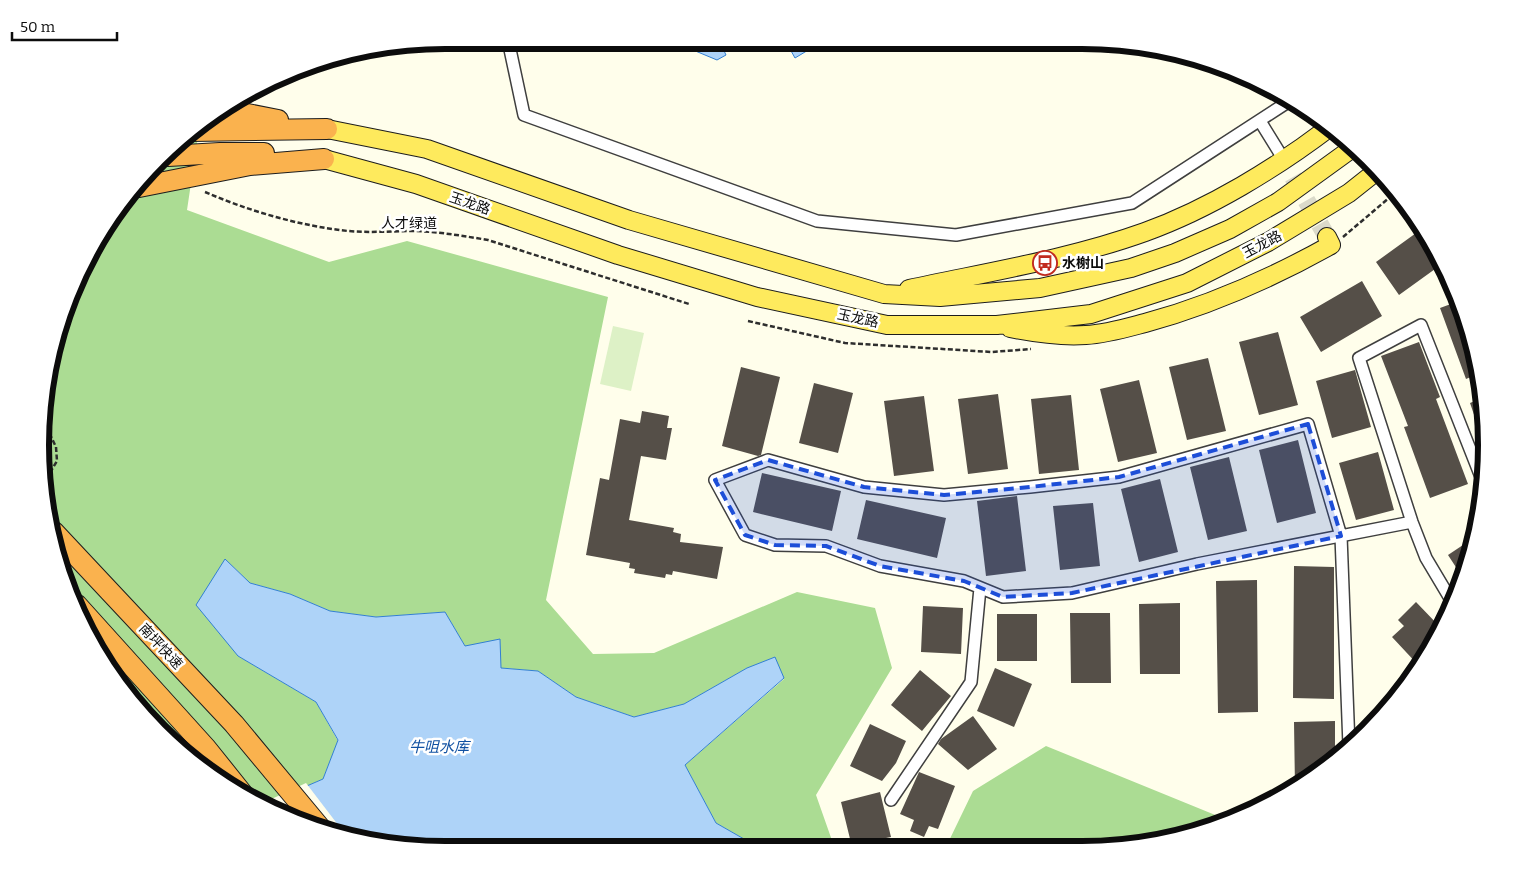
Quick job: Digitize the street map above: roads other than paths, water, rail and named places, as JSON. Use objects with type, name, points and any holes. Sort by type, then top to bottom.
[{"type":"highway","points":[[231,112],[326,129]]},
{"type":"highway","points":[[204,131],[326,129]]},
{"type":"highway","points":[[175,156],[263,153],[324,159]]},
{"type":"highway","points":[[146,186],[250,165],[324,159]]},
{"type":"highway","points":[[58,529],[88,567]]},
{"type":"highway","points":[[60,538],[88,567]]},
{"type":"highway","name":"南坪快速","points":[[88,567],[234,724],[312,818]]},
{"type":"highway","points":[[89,619],[230,777]]},
{"type":"main road","name":"玉龙路","points":[[326,129],[427,149],[629,220],[884,294],[940,297],[1040,288],[1131,268],[1175,253],[1230,229],[1278,202],[1348,152]]},
{"type":"main road","points":[[884,294],[1072,253],[1146,232],[1183,216],[1284,160],[1324,132]]},
{"type":"main road","name":"玉龙路","points":[[324,159],[416,184],[618,255],[757,297],[887,325],[997,325],[1092,314],[1187,282],[1268,242],[1349,193],[1372,175]]},
{"type":"main road","points":[[1284,160],[1294,178]]},
{"type":"main road","points":[[997,325],[1036,333],[1086,335],[1112,332],[1221,299],[1274,276],[1331,245],[1327,237]]},
{"type":"street","points":[[510,49],[524,115],[817,221],[956,235],[1132,203],[1284,105]]},
{"type":"street","points":[[1260,121],[1284,160]]},
{"type":"street","points":[[1448,596],[1426,558],[1412,522],[1358,358],[1421,325],[1477,467]]},
{"type":"street","points":[[1349,738],[1341,536],[1308,424],[1119,477],[1030,487],[944,494],[864,487],[768,460],[715,480],[745,535],[775,545],[826,546],[880,566],[964,581],[1003,597],[1072,593],[1197,564],[1341,536],[1412,522]]},
{"type":"street","points":[[891,800],[971,682],[980,588]]},
{"type":"water","points":[[691,49],[723,49],[726,55],[717,60]]},
{"type":"water","points":[[790,49],[810,49],[795,58]]},
{"type":"water","name":"牛咀水库","points":[[225,559],[250,583],[290,594],[330,611],[376,617],[445,612],[465,646],[500,639],[501,668],[538,671],[576,697],[634,717],[684,704],[747,668],[775,657],[784,678],[685,765],[716,823],[745,841],[419,840],[368,834],[342,828],[293,811],[272,801],[323,779],[338,740],[316,702],[238,656],[196,605]]},
{"type":"tunnel","points":[[1293,177],[1327,237]]},
{"type":"place","name":"水榭山","points":[[1045,263]]}]
